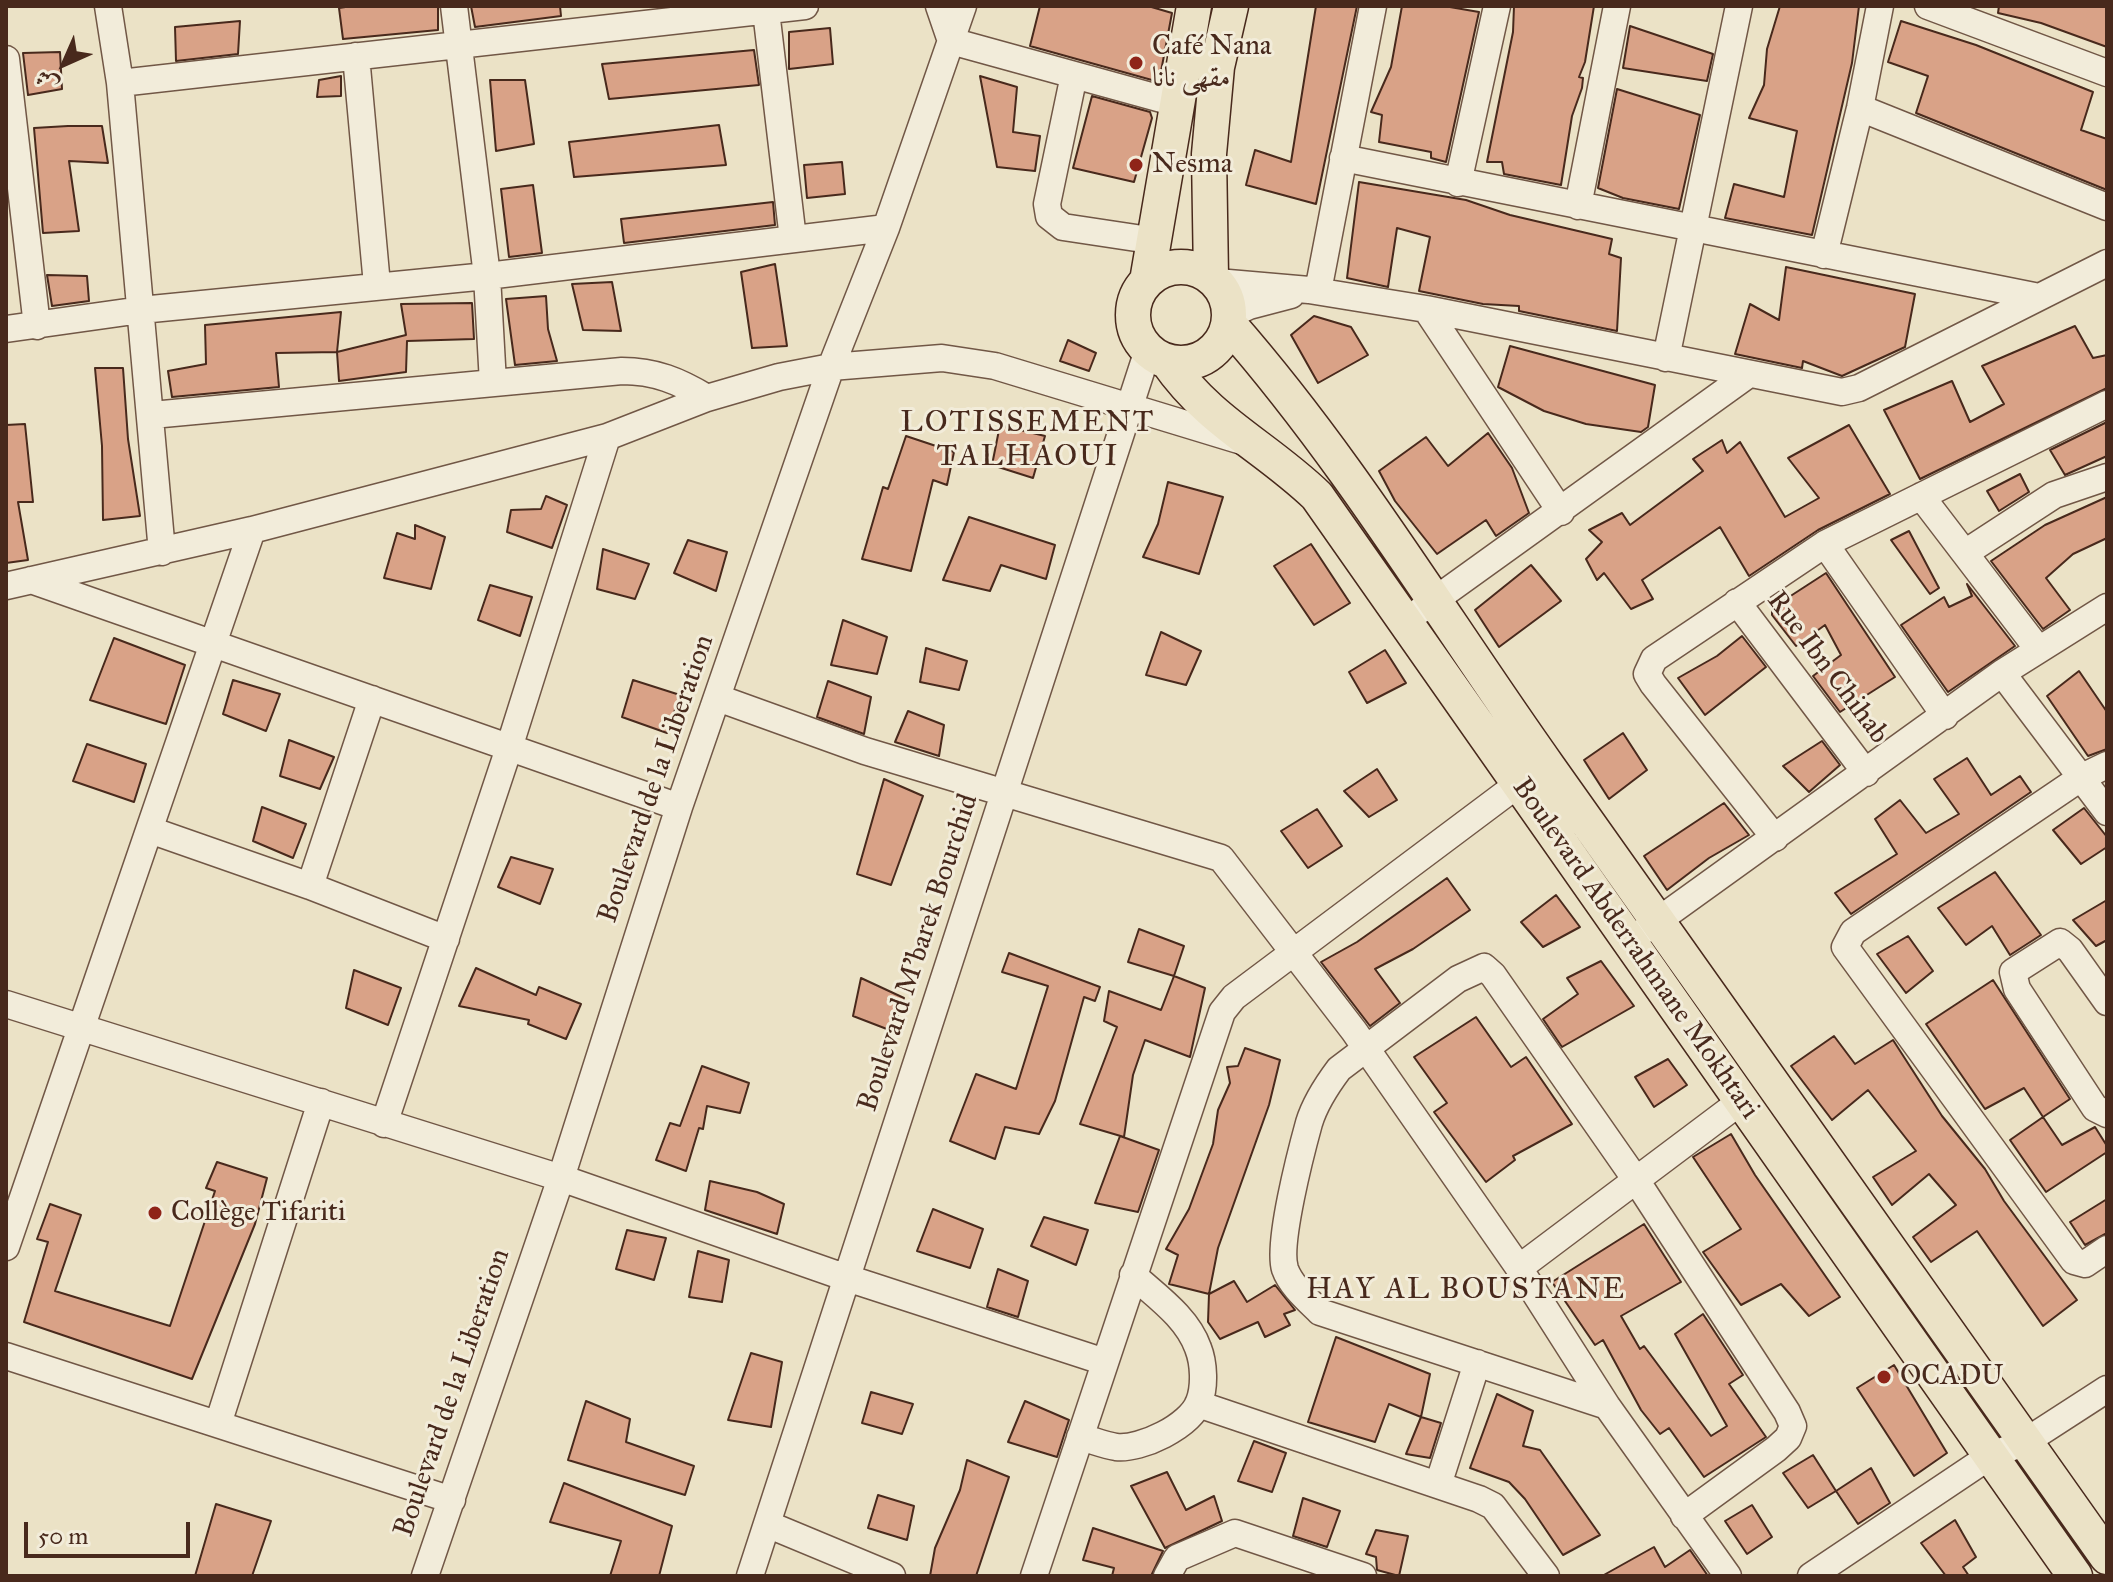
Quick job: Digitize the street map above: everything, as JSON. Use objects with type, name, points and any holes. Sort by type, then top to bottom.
[{"type":"main road","points":[[1194,6],[1156,241],[1147,281],[1135,303],[1133,315],[1135,328],[1198,402],[1247,443]]},
{"type":"main road","points":[[1214,280],[1209,154],[1217,67],[1231,6]]},
{"type":"main road","points":[[1183,62],[1217,67]]},
{"type":"main road","points":[[1147,281],[1171,268],[1186,267],[1214,280],[1226,297],[1229,320],[1217,348],[1194,362],[1157,355]]},
{"type":"main road","name":"Boulevard Abderrahmane Mokhtari","points":[[1229,320],[1276,378],[1437,599],[1629,940],[2075,1576]]},
{"type":"main road","name":"Boulevard Abderrahmane Mokhtari","points":[[1247,443],[1283,463],[1317,496],[1405,621],[1658,921],[2107,1557]]},
{"type":"street","points":[[108,6],[120,83],[162,552]]},
{"type":"street","points":[[454,6],[487,276],[493,383]]},
{"type":"street","points":[[120,83],[457,42],[805,6]]},
{"type":"street","points":[[939,6],[951,41],[1176,103]]},
{"type":"street","name":"Boulevard de la Liberation","points":[[425,1576],[561,1178],[679,807],[831,367],[886,228],[963,6]]},
{"type":"street","points":[[1314,290],[1373,6]]},
{"type":"street","points":[[1458,183],[1497,6]]},
{"type":"street","points":[[1578,206],[1617,6]]},
{"type":"street","points":[[1666,358],[1739,6]]},
{"type":"street","points":[[1824,255],[1860,108],[1880,6]]},
{"type":"street","points":[[1928,6],[2107,73]]},
{"type":"street","points":[[766,11],[793,239]]},
{"type":"street","points":[[356,56],[377,285]]},
{"type":"street","points":[[6,59],[15,214],[37,326]]},
{"type":"street","points":[[1074,75],[1047,204],[1049,216],[1063,227],[1156,241]]},
{"type":"street","points":[[1860,108],[2107,207]]},
{"type":"street","points":[[1343,158],[2039,297]]},
{"type":"street","points":[[6,329],[141,310],[487,276],[886,228]]},
{"type":"street","points":[[1214,280],[1314,290],[1426,309],[1827,391],[1859,388],[2107,263]]},
{"type":"street","points":[[1229,320],[1249,306],[1314,290]]},
{"type":"street","points":[[1426,309],[1561,512]]},
{"type":"street","name":"Boulevard M'barek Bourchid","points":[[750,1576],[1128,408],[1157,355]]},
{"type":"street","name":"Boulevard Abderrahmane Mokhtari","points":[[13,587],[252,530],[607,437],[707,398],[779,377],[831,367],[942,358],[995,366],[1247,443]]},
{"type":"street","points":[[152,415],[646,371],[671,378],[707,398]]},
{"type":"street","points":[[1405,621],[1561,512],[1749,374]]},
{"type":"street","points":[[1775,838],[1653,684],[1647,674],[1654,659],[1825,544],[2107,404]]},
{"type":"street","points":[[384,1124],[509,748],[607,437]]},
{"type":"street","points":[[1965,553],[2054,495],[2107,477]]},
{"type":"street","points":[[1921,496],[2038,649]]},
{"type":"street","points":[[6,1247],[252,530]]},
{"type":"street","points":[[1825,544],[1945,716]]},
{"type":"street","points":[[13,587],[214,646],[679,807]]},
{"type":"street","name":"Rue Ibn Chihab","points":[[1737,602],[1866,773]]},
{"type":"street","points":[[1629,940],[2002,673],[2107,607]]},
{"type":"street","points":[[2002,673],[2107,812]]},
{"type":"street","points":[[718,698],[865,751],[1221,858],[1296,952],[1366,1051],[1519,1268],[1607,1406],[1728,1576]]},
{"type":"street","points":[[310,886],[372,699]]},
{"type":"street","points":[[2107,765],[2082,777],[1853,932],[1845,947],[2074,1261],[2085,1264],[2107,1249]]},
{"type":"street","points":[[1034,1576],[1222,1012],[1234,997],[1533,773]]},
{"type":"street","points":[[150,830],[310,886],[446,939]]},
{"type":"street","points":[[2107,1002],[2070,950],[2060,942],[2013,972],[2017,989],[2095,1108],[2107,1114]]},
{"type":"street","points":[[1607,1406],[1320,1312],[1300,1293],[1285,1269],[1283,1241],[1310,1121],[1325,1087],[1339,1069],[1458,979],[1484,967],[1493,975],[1636,1180],[1787,1412],[1793,1426],[1788,1438],[1776,1449],[1684,1516]]},
{"type":"street","points":[[6,1004],[561,1178],[847,1278],[1105,1362]]},
{"type":"street","points":[[218,1424],[321,1102]]},
{"type":"street","points":[[1519,1268],[1740,1102]]},
{"type":"street","points":[[1080,1437],[1118,1447],[1146,1443],[1173,1430],[1198,1404],[1203,1375],[1199,1349],[1188,1328],[1133,1275]]},
{"type":"street","points":[[6,1356],[452,1500]]},
{"type":"street","points":[[1438,1485],[1477,1363]]},
{"type":"street","points":[[1811,1576],[1990,1456],[2025,1442],[2107,1389]]},
{"type":"street","points":[[1198,1404],[1493,1506],[1546,1576]]},
{"type":"street","points":[[767,1524],[892,1576]]},
{"type":"street","points":[[1167,1576],[1177,1558],[1235,1533],[1363,1576]]},
{"type":"building","points":[[438,6],[438,30],[343,39],[339,8]]},
{"type":"building","points":[[471,6],[560,6],[561,16],[475,27]]},
{"type":"building","points":[[1040,6],[1148,6],[1172,13],[1159,82],[1030,46]]},
{"type":"building","points":[[1316,6],[1357,6],[1316,204],[1246,185],[1255,150],[1291,162]]},
{"type":"building","points":[[1402,6],[1444,6],[1479,12],[1446,162],[1431,158],[1431,152],[1379,142],[1382,115],[1371,112],[1391,67]]},
{"type":"building","points":[[1514,6],[1594,6],[1585,62],[1579,77],[1583,78],[1582,88],[1572,116],[1561,185],[1504,174],[1502,162],[1487,162],[1513,32]]},
{"type":"building","points":[[1780,6],[1859,6],[1852,63],[1812,235],[1725,218],[1734,184],[1784,197],[1797,131],[1749,118],[1764,85],[1767,49]]},
{"type":"building","points":[[1999,6],[2107,6],[2107,47],[2041,23],[1998,13]]},
{"type":"building","points":[[240,21],[238,54],[176,61],[175,27]]},
{"type":"building","points":[[1901,21],[1976,45],[2093,92],[2081,130],[2107,139],[2107,190],[1916,113],[1928,76],[1888,62]]},
{"type":"building","points":[[1630,26],[1713,54],[1707,81],[1623,68]]},
{"type":"building","points":[[830,28],[833,64],[789,69],[789,32]]},
{"type":"building","points":[[754,50],[759,85],[609,99],[602,64]]},
{"type":"building","points":[[60,52],[62,89],[28,95],[23,53]]},
{"type":"building","points":[[341,76],[341,96],[317,97],[319,80]]},
{"type":"building","points":[[980,76],[1017,87],[1013,132],[1040,136],[1035,171],[997,167]]},
{"type":"building","points":[[490,80],[525,80],[534,144],[496,151]]},
{"type":"building","points":[[1617,89],[1700,115],[1679,209],[1623,198],[1598,188]]},
{"type":"building","points":[[1092,96],[1150,112],[1152,118],[1134,182],[1073,168]]},
{"type":"building","points":[[719,125],[726,165],[574,177],[569,142]]},
{"type":"building","points":[[102,126],[108,163],[69,161],[79,231],[43,233],[34,128]]},
{"type":"building","points":[[842,162],[845,194],[807,198],[804,165]]},
{"type":"building","points":[[1359,182],[1466,200],[1510,215],[1612,239],[1609,254],[1621,258],[1617,331],[1519,311],[1519,306],[1483,304],[1419,291],[1430,237],[1397,228],[1388,287],[1347,278]]},
{"type":"building","points":[[533,185],[542,253],[509,257],[501,189]]},
{"type":"building","points":[[773,202],[775,225],[624,243],[621,219]]},
{"type":"building","points":[[775,264],[787,346],[752,348],[741,272]]},
{"type":"building","points":[[1786,267],[1915,294],[1905,347],[1842,376],[1803,361],[1802,368],[1735,354],[1750,304],[1779,320]]},
{"type":"building","points":[[47,275],[87,276],[89,301],[52,306]]},
{"type":"building","points":[[612,282],[621,331],[583,330],[572,284]]},
{"type":"building","points":[[546,296],[548,329],[557,361],[515,365],[506,299]]},
{"type":"building","points":[[472,303],[474,339],[407,341],[406,372],[339,381],[337,352],[406,335],[401,304]]},
{"type":"building","points":[[341,312],[337,352],[276,353],[279,387],[172,397],[168,371],[206,364],[205,325]]},
{"type":"building","points":[[1314,316],[1351,327],[1368,355],[1318,383],[1291,335]]},
{"type":"building","points":[[2075,326],[2093,358],[2107,355],[2107,388],[1920,479],[1884,410],[1952,381],[1970,422],[2004,404],[1982,366]]},
{"type":"building","points":[[1068,340],[1096,353],[1089,371],[1060,361]]},
{"type":"building","points":[[1510,346],[1655,385],[1648,427],[1641,432],[1586,424],[1544,411],[1498,387]]},
{"type":"building","points":[[95,368],[123,368],[128,439],[140,516],[103,520],[102,446]]},
{"type":"building","points":[[2107,422],[2107,456],[2065,475],[2050,450]]},
{"type":"building","points":[[25,424],[33,502],[18,502],[28,560],[6,563],[6,425]]},
{"type":"building","points":[[1000,425],[1045,436],[1033,478],[992,465]]},
{"type":"building","points":[[1849,425],[1890,494],[1818,530],[1749,576],[1720,527],[1642,580],[1653,599],[1631,609],[1604,573],[1597,580],[1586,559],[1602,542],[1589,530],[1622,513],[1630,525],[1703,471],[1693,459],[1722,440],[1727,453],[1740,442],[1785,517],[1819,498],[1788,458]]},
{"type":"building","points":[[1488,433],[1512,468],[1529,513],[1496,536],[1486,520],[1437,554],[1395,501],[1379,471],[1426,437],[1448,466]]},
{"type":"building","points":[[906,436],[954,452],[947,485],[933,480],[911,571],[862,559],[883,487],[888,489]]},
{"type":"building","points":[[2020,474],[2029,492],[1999,511],[1987,491]]},
{"type":"building","points":[[1168,482],[1223,497],[1199,574],[1143,557],[1158,524]]},
{"type":"building","points":[[546,496],[567,505],[552,548],[507,532],[511,510],[541,509]]},
{"type":"building","points":[[2107,497],[2107,538],[2073,554],[2046,578],[2070,610],[2043,629],[1991,561],[2045,525]]},
{"type":"building","points":[[969,517],[1055,545],[1046,579],[1001,565],[990,591],[943,580]]},
{"type":"building","points":[[415,525],[445,537],[431,589],[384,578],[397,533],[415,539]]},
{"type":"building","points":[[1909,531],[1939,588],[1930,594],[1891,540]]},
{"type":"building","points":[[688,540],[727,552],[716,591],[674,573]]},
{"type":"building","points":[[1311,544],[1350,603],[1314,625],[1274,566]]},
{"type":"building","points":[[603,549],[649,564],[635,599],[597,589]]},
{"type":"building","points":[[1531,565],[1561,601],[1499,647],[1475,610]]},
{"type":"building","points":[[1826,573],[1895,677],[1840,712],[1813,676],[1841,655],[1825,625],[1796,646],[1772,615],[1772,608]]},
{"type":"building","points":[[1967,584],[2015,646],[1948,692],[1901,625],[1944,597],[1949,607],[1972,596]]},
{"type":"building","points":[[490,585],[532,597],[520,636],[478,620]]},
{"type":"building","points":[[843,620],[887,637],[877,674],[831,665]]},
{"type":"building","points":[[1161,632],[1201,651],[1186,685],[1146,675]]},
{"type":"building","points":[[1742,636],[1766,667],[1705,715],[1678,678],[1717,656]]},
{"type":"building","points":[[114,638],[185,665],[166,724],[90,700]]},
{"type":"building","points":[[926,648],[967,661],[959,690],[920,682]]},
{"type":"building","points":[[1385,650],[1406,683],[1367,703],[1349,672]]},
{"type":"building","points":[[2079,671],[2107,712],[2107,749],[2088,756],[2047,696]]},
{"type":"building","points":[[233,680],[280,694],[266,731],[223,714]]},
{"type":"building","points":[[633,680],[680,695],[667,733],[622,717]]},
{"type":"building","points":[[828,681],[871,697],[864,734],[817,717]]},
{"type":"building","points":[[908,711],[944,725],[939,756],[895,742]]},
{"type":"building","points":[[1623,733],[1647,770],[1609,799],[1584,760]]},
{"type":"building","points":[[289,740],[334,757],[320,789],[280,776]]},
{"type":"building","points":[[1822,741],[1840,765],[1809,792],[1783,766]]},
{"type":"building","points":[[87,744],[146,764],[134,802],[73,781]]},
{"type":"building","points":[[1967,758],[1991,795],[2020,776],[2031,792],[1851,914],[1835,893],[1897,854],[1875,819],[1900,800],[1926,833],[1959,814],[1934,779]]},
{"type":"building","points":[[1377,769],[1397,800],[1369,817],[1344,791]]},
{"type":"building","points":[[884,779],[923,796],[891,885],[857,874]]},
{"type":"building","points":[[1724,803],[1749,835],[1709,858],[1667,890],[1644,856]]},
{"type":"building","points":[[262,807],[306,824],[293,858],[253,841]]},
{"type":"building","points":[[2084,808],[2107,837],[2107,847],[2081,864],[2053,830]]},
{"type":"building","points":[[1317,809],[1342,846],[1308,868],[1281,831]]},
{"type":"building","points":[[511,857],[553,869],[540,904],[498,887]]},
{"type":"building","points":[[1995,872],[2041,935],[2010,955],[1992,926],[1966,945],[1938,908]]},
{"type":"building","points":[[1447,878],[1470,910],[1413,949],[1375,969],[1400,1003],[1370,1026],[1321,962],[1357,942]]},
{"type":"building","points":[[1556,895],[1580,927],[1543,947],[1521,922]]},
{"type":"building","points":[[2107,900],[2107,940],[2096,946],[2073,920]]},
{"type":"building","points":[[1139,929],[1184,946],[1174,976],[1128,962]]},
{"type":"building","points":[[1908,936],[1933,971],[1906,993],[1877,954]]},
{"type":"building","points":[[1009,953],[1100,987],[1095,1001],[1084,997],[1055,1101],[1039,1134],[1005,1127],[995,1159],[950,1141],[976,1074],[1016,1089],[1048,986],[1002,972]]},
{"type":"building","points":[[1601,961],[1634,1006],[1562,1047],[1543,1019],[1578,994],[1567,978]]},
{"type":"building","points":[[476,968],[536,995],[539,987],[581,1004],[566,1039],[528,1024],[529,1020],[459,1006]]},
{"type":"building","points":[[354,970],[401,988],[388,1025],[346,1008]]},
{"type":"building","points":[[1174,976],[1205,988],[1190,1057],[1145,1040],[1133,1075],[1124,1137],[1080,1124],[1117,1027],[1104,1021],[1109,991],[1161,1010]]},
{"type":"building","points":[[861,978],[904,998],[892,1031],[853,1016]]},
{"type":"building","points":[[1993,980],[2070,1099],[2043,1117],[2024,1088],[1985,1109],[1926,1024]]},
{"type":"building","points":[[1476,1017],[1511,1067],[1526,1057],[1572,1124],[1513,1156],[1515,1160],[1486,1182],[1434,1112],[1447,1103],[1414,1057]]},
{"type":"building","points":[[1834,1036],[1855,1064],[1893,1040],[1942,1116],[1985,1169],[2004,1201],[2077,1300],[2043,1326],[1977,1231],[1931,1262],[1913,1237],[1956,1205],[1929,1174],[1892,1205],[1873,1177],[1916,1151],[1868,1090],[1832,1120],[1791,1066]]},
{"type":"building","points":[[1245,1048],[1280,1060],[1269,1105],[1218,1248],[1209,1294],[1169,1284],[1178,1255],[1166,1249],[1189,1209],[1213,1144],[1218,1110],[1230,1083],[1227,1067],[1238,1066]]},
{"type":"building","points":[[1668,1059],[1687,1085],[1654,1107],[1635,1077]]},
{"type":"building","points":[[702,1066],[749,1083],[740,1113],[707,1106],[703,1129],[699,1128],[686,1171],[656,1160],[670,1123],[680,1126]]},
{"type":"building","points":[[2043,1117],[2062,1145],[2095,1127],[2107,1146],[2107,1152],[2046,1192],[2010,1140]]},
{"type":"building","points":[[1731,1134],[1755,1175],[1840,1297],[1809,1316],[1781,1284],[1741,1305],[1703,1252],[1741,1229],[1693,1157]]},
{"type":"building","points":[[1120,1136],[1159,1150],[1138,1212],[1095,1203]]},
{"type":"building","points":[[217,1162],[267,1178],[255,1224],[192,1379],[24,1322],[48,1242],[37,1239],[50,1204],[81,1215],[55,1291],[170,1326],[215,1191],[206,1188]]},
{"type":"building","points":[[710,1181],[757,1192],[784,1204],[777,1234],[705,1210]]},
{"type":"building","points":[[2107,1199],[2107,1233],[2085,1245],[2070,1222]]},
{"type":"building","points":[[933,1209],[983,1229],[970,1268],[917,1251]]},
{"type":"building","points":[[1044,1217],[1088,1230],[1076,1265],[1031,1246]]},
{"type":"building","points":[[1644,1224],[1681,1282],[1621,1316],[1640,1349],[1644,1346],[1711,1436],[1727,1426],[1675,1334],[1703,1314],[1743,1375],[1729,1384],[1766,1437],[1704,1477],[1669,1428],[1660,1434],[1641,1410],[1603,1340],[1595,1345],[1552,1282]]},
{"type":"building","points":[[627,1230],[666,1238],[654,1280],[616,1269]]},
{"type":"building","points":[[698,1251],[729,1260],[722,1302],[689,1297]]},
{"type":"building","points":[[998,1269],[1028,1281],[1018,1317],[987,1307]]},
{"type":"building","points":[[1234,1281],[1247,1302],[1275,1285],[1295,1310],[1284,1314],[1290,1325],[1265,1337],[1258,1322],[1220,1339],[1208,1322],[1209,1294]]},
{"type":"building","points":[[1336,1337],[1430,1374],[1421,1417],[1389,1404],[1375,1442],[1308,1422]]},
{"type":"building","points":[[751,1353],[782,1362],[771,1427],[728,1420]]},
{"type":"building","points":[[1894,1365],[1947,1453],[1914,1476],[1857,1388]]},
{"type":"building","points":[[871,1392],[913,1404],[902,1434],[862,1423]]},
{"type":"building","points":[[1497,1394],[1533,1411],[1523,1446],[1540,1450],[1600,1535],[1563,1555],[1525,1499],[1509,1482],[1470,1468]]},
{"type":"building","points":[[586,1401],[630,1419],[626,1442],[694,1466],[685,1495],[568,1460]]},
{"type":"building","points":[[1025,1401],[1069,1420],[1057,1457],[1008,1442]]},
{"type":"building","points":[[1421,1417],[1441,1423],[1430,1458],[1406,1454]]},
{"type":"building","points":[[1254,1441],[1286,1453],[1272,1492],[1238,1481]]},
{"type":"building","points":[[1813,1455],[1836,1491],[1808,1508],[1783,1473]]},
{"type":"building","points":[[967,1460],[1009,1477],[976,1576],[930,1576],[935,1548],[960,1490]]},
{"type":"building","points":[[1871,1468],[1890,1503],[1858,1524],[1836,1491]]},
{"type":"building","points":[[1167,1472],[1186,1510],[1214,1496],[1222,1521],[1165,1548],[1131,1486]]},
{"type":"building","points":[[564,1483],[672,1526],[659,1576],[610,1576],[621,1541],[550,1522]]},
{"type":"building","points":[[878,1495],[914,1506],[907,1540],[868,1528]]},
{"type":"building","points":[[1303,1498],[1340,1511],[1327,1547],[1293,1536]]},
{"type":"building","points":[[216,1504],[271,1521],[252,1576],[195,1576]]},
{"type":"building","points":[[1752,1505],[1772,1537],[1747,1554],[1725,1521]]},
{"type":"building","points":[[1955,1520],[1976,1557],[1963,1567],[1969,1576],[1946,1576],[1921,1543]]},
{"type":"building","points":[[1093,1528],[1163,1551],[1151,1576],[1112,1576],[1114,1568],[1083,1560]]},
{"type":"building","points":[[1376,1530],[1408,1536],[1399,1576],[1377,1570],[1376,1557],[1366,1554]]},
{"type":"building","points":[[1654,1547],[1665,1567],[1690,1550],[1708,1576],[1602,1576]]},
{"type":"place","name":"Café Nana مقهى نانا","points":[[1136,63]]},
{"type":"place","name":"Nesma","points":[[1136,165]]},
{"type":"place","name":"Collège Tifariti","points":[[155,1213]]},
{"type":"place","name":"OCADU","points":[[1884,1377]]},
{"type":"district","name":"LOTISSEMENT TALHAOUI","points":[[1028,441]]},
{"type":"district","name":"HAY AL BOUSTANE","points":[[1466,1291]]}]
